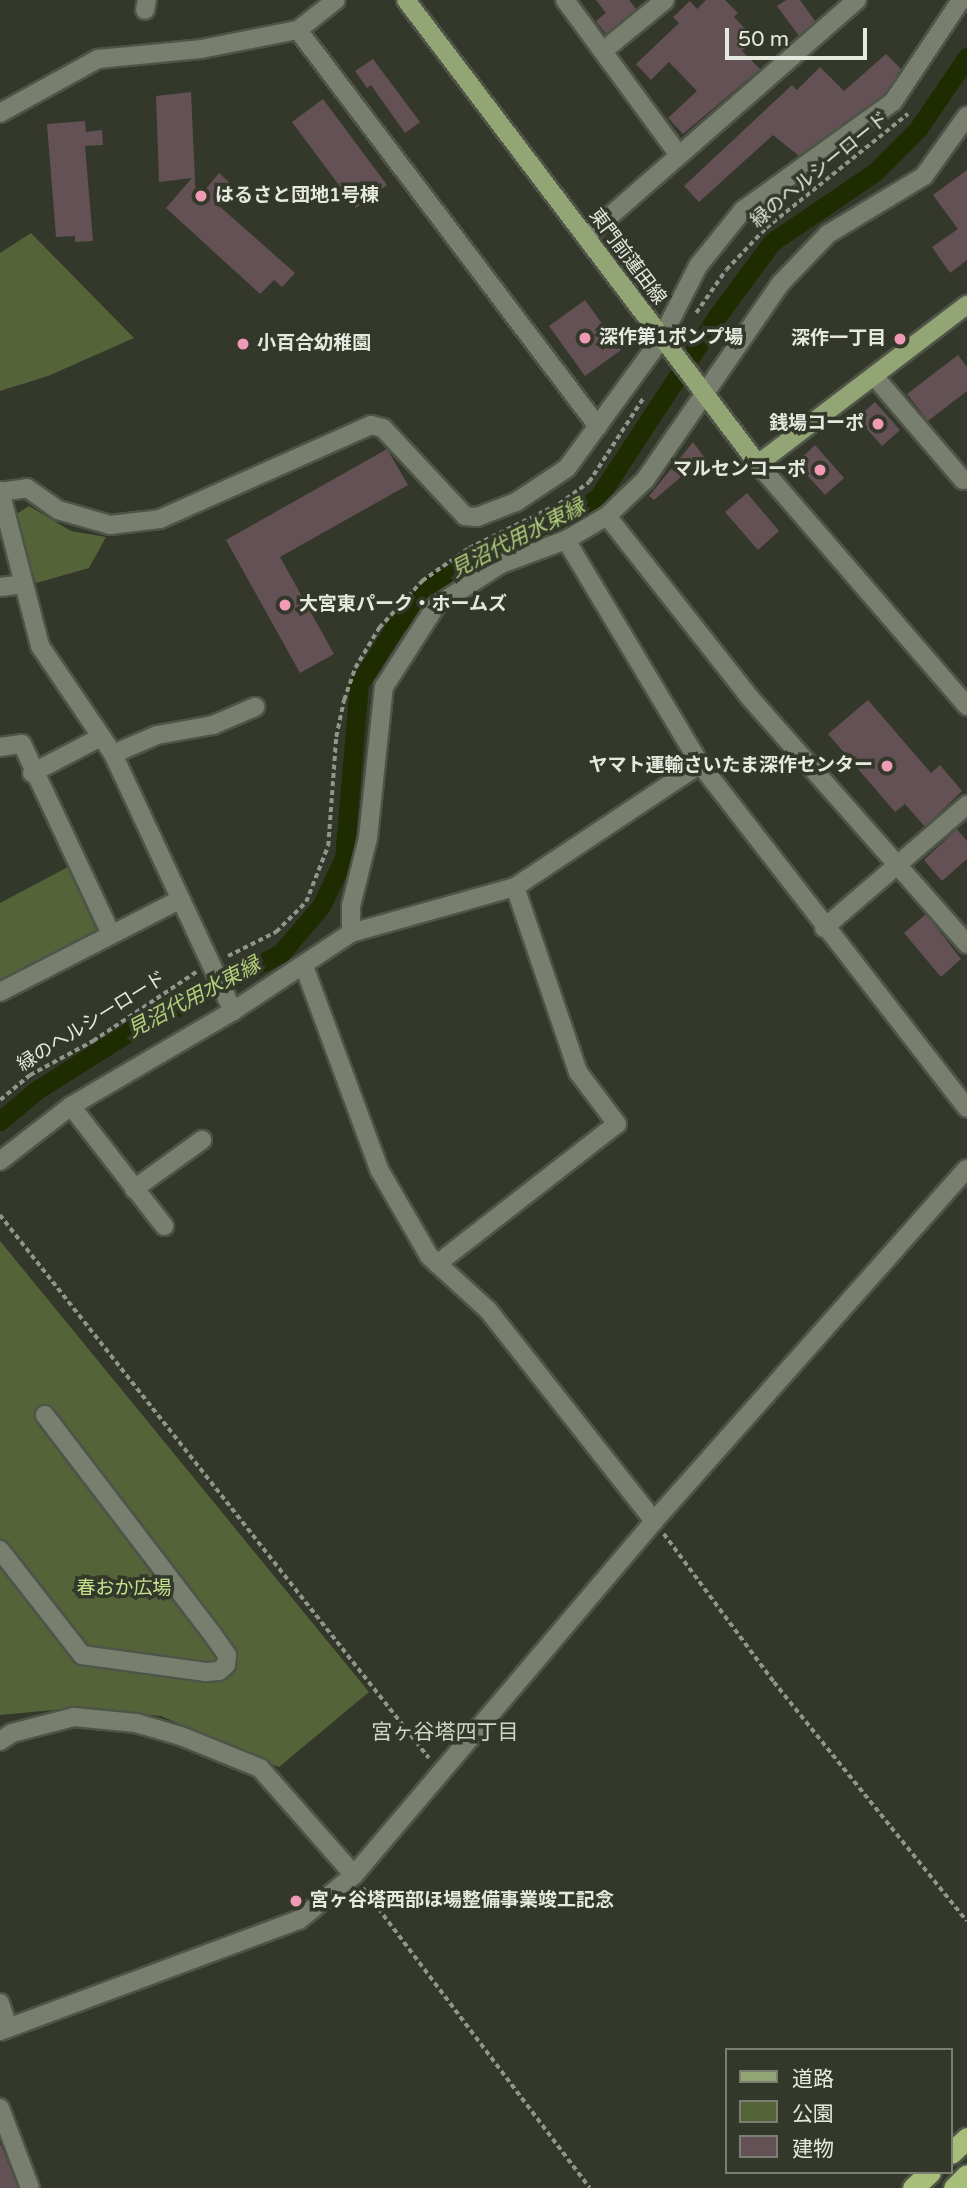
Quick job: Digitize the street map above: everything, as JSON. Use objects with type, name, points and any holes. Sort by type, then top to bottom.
[{"type":"highway","points":[[953,2151],[967,2138]]},
{"type":"highway","points":[[913,2188],[928,2174]]},
{"type":"highway","points":[[954,2188],[967,2175]]},
{"type":"main road","name":"東門前蓮田線","points":[[406,0],[758,464]]},
{"type":"main road","points":[[758,464],[967,305]]},
{"type":"street","points":[[0,113],[98,59],[201,49],[298,30],[336,0]]},
{"type":"street","points":[[565,0],[680,155]]},
{"type":"street","points":[[603,51],[665,0]]},
{"type":"street","points":[[586,237],[857,0]]},
{"type":"street","points":[[230,1005],[206,968],[181,899],[113,754],[40,646],[0,492],[27,488],[58,510],[110,525],[160,519],[371,425],[383,428],[465,516],[477,517],[516,502],[567,468],[661,339],[698,266],[743,210],[790,171],[893,102],[961,0]]},
{"type":"street","points":[[298,30],[598,426]]},
{"type":"street","points":[[351,933],[351,906],[368,838],[379,709],[394,666],[436,606],[501,564],[566,540],[607,516],[645,480],[700,389],[799,264],[828,234],[925,176],[967,116]]},
{"type":"street","points":[[874,376],[966,480]]},
{"type":"street","points":[[758,464],[967,706]]},
{"type":"street","points":[[607,516],[751,699],[967,944]]},
{"type":"street","points":[[566,540],[700,765],[824,928],[967,1108]]},
{"type":"street","points":[[0,587],[23,584]]},
{"type":"street","points":[[113,754],[157,735],[213,725],[255,707]]},
{"type":"street","points":[[32,773],[101,737]]},
{"type":"street","points":[[0,747],[22,744],[32,773],[111,934]]},
{"type":"street","points":[[0,1161],[71,1106],[230,1005],[304,966],[351,933],[515,887],[700,765]]},
{"type":"street","points":[[824,928],[967,805]]},
{"type":"street","points":[[437,1264],[617,1124],[578,1072],[515,887]]},
{"type":"street","points":[[0,992],[181,899]]},
{"type":"street","points":[[304,966],[380,1171],[437,1264],[488,1310],[654,1521]]},
{"type":"street","points":[[71,1106],[164,1226]]},
{"type":"street","points":[[134,1189],[202,1140]]},
{"type":"street","points":[[0,2003],[4,2030],[299,1920],[354,1875],[654,1521],[967,1170]]},
{"type":"street","points":[[0,1550],[82,1655],[206,1672],[226,1665],[227,1655],[213,1635],[45,1415]]},
{"type":"street","points":[[0,1741],[12,1732],[74,1717],[136,1723],[181,1736],[260,1768],[354,1875]]},
{"type":"street","points":[[0,2108],[30,2188]]},
{"type":"path","name":"緑のヘルシーロード","points":[[688,325],[726,270],[766,228],[904,121],[911,110]]},
{"type":"path","name":"緑のヘルシーロード","points":[[0,1100],[30,1075],[93,1041],[206,968]]},
{"type":"path","points":[[0,1215],[442,1774]]},
{"type":"path","points":[[654,1521],[774,1682],[967,1921]]},
{"type":"path","points":[[354,1875],[590,2188]]},
{"type":"green space","points":[[31,233],[134,338],[48,376],[0,391],[0,253]]},
{"type":"green space","points":[[29,506],[71,531],[106,537],[89,568],[36,583],[15,515]]},
{"type":"green space","points":[[68,867],[98,934],[0,984],[0,903]]},
{"type":"green space","name":"春おか広場","points":[[0,1241],[369,1692],[279,1767],[161,1716],[75,1708],[0,1715]]},
{"type":"building","points":[[596,0],[629,0],[636,9],[606,34],[596,21],[606,13]]},
{"type":"building","points":[[706,0],[725,0],[738,13],[734,17],[755,39],[742,51],[760,69],[683,134],[668,118],[697,91],[669,62],[651,80],[636,64],[679,23],[673,17],[690,1],[697,9]]},
{"type":"building","points":[[786,0],[800,0],[815,21],[799,36],[777,6]]},
{"type":"building","points":[[886,54],[901,69],[885,94],[799,156],[773,135],[699,202],[684,186],[792,85],[797,90],[820,67],[844,91]]},
{"type":"building","points":[[373,59],[420,122],[405,133],[371,85],[367,88],[355,71]]},
{"type":"building","name":"はるさと団地1号棟","points":[[191,92],[196,201],[219,173],[234,187],[218,205],[295,273],[282,287],[274,280],[260,294],[166,208],[192,178],[159,182],[156,96]]},
{"type":"building","points":[[323,99],[387,185],[356,208],[292,122]]},
{"type":"building","points":[[85,121],[86,132],[102,130],[103,145],[85,146],[93,241],[75,242],[75,236],[56,237],[47,124]]},
{"type":"building","points":[[967,170],[967,260],[950,273],[932,247],[958,229],[933,195]]},
{"type":"building","name":"深作第1ポンプ場","points":[[585,300],[621,350],[585,376],[549,326]]},
{"type":"building","points":[[958,355],[967,367],[967,391],[928,421],[907,394]]},
{"type":"building","name":"銭場コーポ","points":[[875,402],[900,430],[882,446],[857,418]]},
{"type":"building","points":[[693,442],[704,457],[654,500],[649,496]]},
{"type":"building","name":"マルセンコーポ","points":[[815,445],[844,478],[825,495],[796,463]]},
{"type":"building","name":"大宮東パーク・ホームズ","points":[[387,449],[408,485],[280,557],[334,654],[300,673],[226,540]]},
{"type":"building","points":[[747,493],[779,531],[758,550],[725,512]]},
{"type":"building","points":[[868,700],[931,773],[940,765],[962,791],[925,827],[905,804],[895,812],[828,734]]},
{"type":"building","points":[[957,829],[967,841],[967,859],[942,881],[924,860]]},
{"type":"building","points":[[926,914],[961,959],[941,977],[904,933]]},
{"type":"building","points":[[1,2145],[18,2188],[0,2188]]},
{"type":"waterway","name":"見沼代用水東縁","points":[[0,1121],[37,1090],[132,1030],[281,953],[321,906],[344,858],[359,684],[395,627],[435,582],[583,510],[599,496],[718,315],[772,242],[875,172],[918,129],[967,57]]},
{"type":"place","name":"はるさと団地1号棟","points":[[201,196]]},
{"type":"place","name":"深作第1ポンプ場","points":[[585,338]]},
{"type":"place","name":"深作一丁目","points":[[900,339]]},
{"type":"place","name":"小百合幼稚園","points":[[243,344]]},
{"type":"place","name":"銭場コーポ","points":[[878,424]]},
{"type":"place","name":"マルセンコーポ","points":[[820,470]]},
{"type":"place","name":"大宮東パーク・ホームズ","points":[[285,605]]},
{"type":"place","name":"ヤマト運輸さいたま深作センター","points":[[887,766]]},
{"type":"place","name":"宮ヶ谷塔西部ほ場整備事業竣工記念","points":[[296,1901]]},
{"type":"district","name":"宮ヶ谷塔四丁目","points":[[445,1733]]}]
